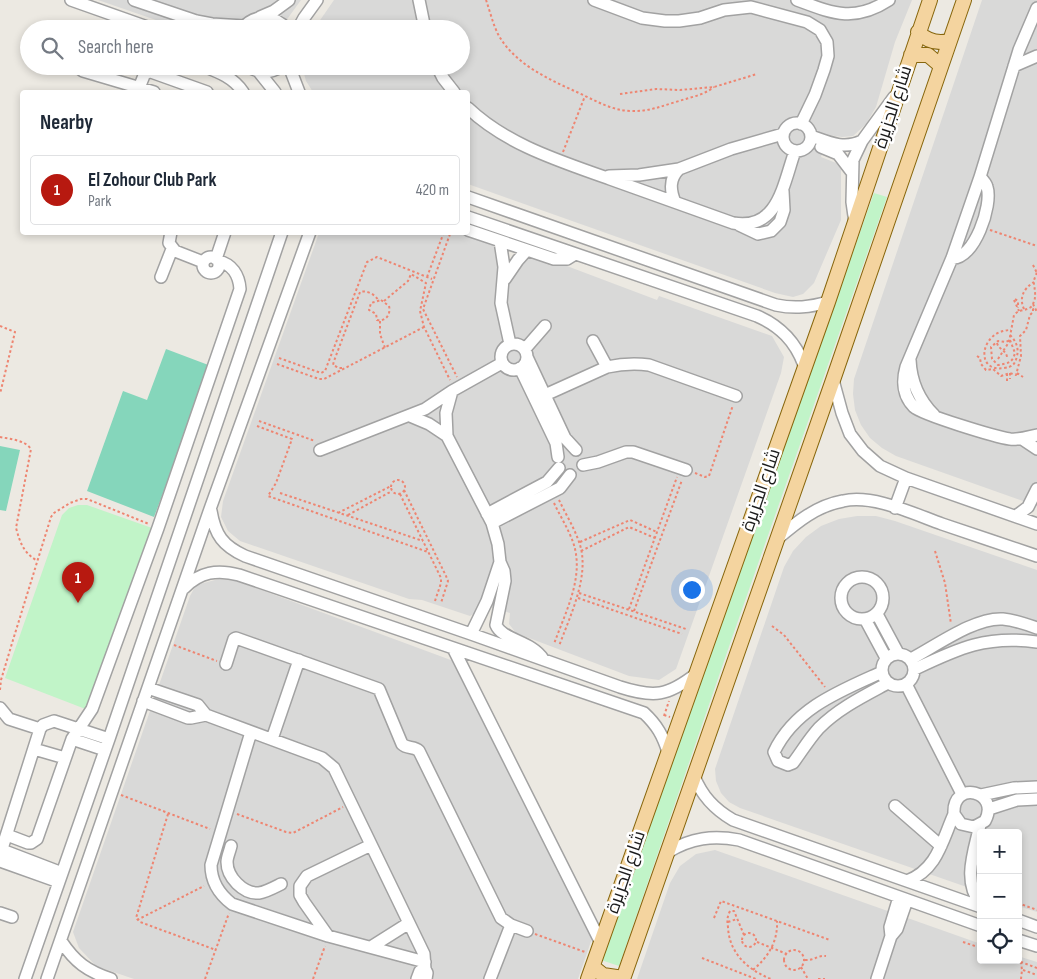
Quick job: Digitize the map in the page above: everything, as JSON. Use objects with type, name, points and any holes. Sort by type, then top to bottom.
[{"type":"main road","name":"شارع الجزيرة","points":[[595,961],[804,365],[828,302],[930,0]]},
{"type":"main road","name":"شارع الجزيرة","points":[[624,979],[964,0]]},
{"type":"main road","points":[[918,32],[935,42],[949,41]]},
{"type":"main road","points":[[911,55],[928,55],[941,66]]},
{"type":"main road","points":[[595,961],[603,975],[624,979]]},
{"type":"street","points":[[71,0],[124,20]]},
{"type":"street","points":[[134,0],[193,20]]},
{"type":"street","points":[[251,20],[274,11],[289,0],[298,11],[307,14]]},
{"type":"street","points":[[303,20],[317,0]]},
{"type":"street","points":[[419,0],[422,20]]},
{"type":"street","points":[[594,0],[642,18],[664,21],[700,18],[724,10],[751,7],[807,22],[820,30],[827,42],[828,56],[815,95],[801,124]]},
{"type":"street","points":[[797,0],[831,13],[851,14],[871,10],[889,0]]},
{"type":"street","points":[[1037,8],[1014,66],[980,177],[952,258],[910,360],[915,387],[924,403],[936,416],[1002,437],[1022,439],[1037,435]]},
{"type":"street","points":[[260,17],[276,20]]},
{"type":"street","points":[[1014,66],[1037,56]]},
{"type":"street","points":[[96,75],[146,90]]},
{"type":"street","points":[[139,88],[144,75]]},
{"type":"street","points":[[160,75],[202,90]]},
{"type":"street","points":[[225,75],[234,81],[241,90]]},
{"type":"street","points":[[261,75],[273,90]]},
{"type":"street","points":[[292,75],[298,90]]},
{"type":"street","points":[[442,75],[452,90]]},
{"type":"street","points":[[855,223],[852,202],[852,160],[862,141],[901,87]]},
{"type":"street","points":[[470,110],[481,122],[502,136],[559,162],[746,225],[758,222],[769,214],[783,187],[795,151]]},
{"type":"street","points":[[801,124],[808,129],[810,140],[803,150],[789,150],[782,140],[783,134],[789,125],[801,124]]},
{"type":"street","points":[[600,176],[639,175],[679,169],[731,149],[783,134]]},
{"type":"street","points":[[810,140],[843,146],[862,141]]},
{"type":"street","points":[[810,140],[838,154],[851,171]]},
{"type":"street","points":[[675,202],[671,183],[674,174],[679,169]]},
{"type":"street","points":[[952,258],[959,258],[965,254],[982,227],[988,190],[980,177]]},
{"type":"street","points":[[470,198],[789,308],[802,308],[828,302]]},
{"type":"street","points":[[470,218],[757,316],[778,326],[791,340],[799,352],[804,365]]},
{"type":"street","points":[[470,231],[558,260],[567,259],[575,254]]},
{"type":"street","points":[[170,235],[169,243],[172,249],[203,262],[203,268],[210,273],[218,270],[217,260],[224,235]]},
{"type":"street","points":[[25,979],[281,235]]},
{"type":"street","points":[[48,979],[143,701],[309,235]]},
{"type":"street","points":[[500,241],[504,261],[501,303],[510,344]]},
{"type":"street","points":[[161,277],[172,249]]},
{"type":"street","points":[[504,281],[514,265],[527,250]]},
{"type":"street","points":[[7,835],[28,843],[34,842],[37,839],[72,739],[92,709],[158,528],[240,289],[234,270],[227,264],[217,260]]},
{"type":"street","points":[[757,316],[762,300]]},
{"type":"street","points":[[489,519],[560,488],[570,475],[578,472],[583,465],[582,456],[565,438],[526,353],[518,344],[505,346],[500,354],[502,363],[510,370],[524,365],[526,353],[545,326]]},
{"type":"street","points":[[593,341],[607,367]]},
{"type":"street","points":[[325,448],[425,409],[502,363]]},
{"type":"street","points":[[545,395],[607,367],[649,364],[736,396]]},
{"type":"street","points":[[520,368],[556,443],[559,463],[564,473],[570,475]]},
{"type":"street","points":[[833,380],[844,420],[850,434],[863,451],[880,466],[906,478],[1037,524]]},
{"type":"street","points":[[456,389],[446,413],[447,436],[489,519],[498,544],[505,581],[496,621],[498,629],[508,636],[532,647],[539,652],[544,661]]},
{"type":"street","points":[[410,416],[429,424],[447,436]]},
{"type":"street","points":[[1022,439],[1037,449]]},
{"type":"street","points":[[489,519],[547,482],[559,463],[561,454],[568,449],[576,450]]},
{"type":"street","points":[[583,465],[626,452],[633,452],[683,469]]},
{"type":"street","points":[[895,508],[906,478]]},
{"type":"street","points":[[1016,516],[1028,507],[1037,492]]},
{"type":"street","points":[[776,540],[803,517],[823,506],[844,500],[866,500],[1037,556]]},
{"type":"street","points":[[210,510],[213,525],[220,538],[231,550],[245,556],[640,694],[660,693],[673,689],[696,674]]},
{"type":"street","points":[[239,575],[245,556]]},
{"type":"street","points":[[471,634],[487,601],[500,562]]},
{"type":"street","points":[[183,590],[191,581],[202,574],[214,571],[227,571],[239,575],[644,714],[655,724],[664,737],[668,752]]},
{"type":"street","points":[[861,577],[869,578],[877,583],[882,590],[883,598],[882,607],[877,614],[865,619],[857,619],[849,615],[843,609],[840,600],[841,592],[846,584],[852,579],[861,577]]},
{"type":"street","points":[[877,614],[898,653]]},
{"type":"street","points":[[913,664],[953,636],[974,624],[987,620],[1001,618],[1015,620],[1037,628]]},
{"type":"street","points":[[865,619],[886,658]]},
{"type":"street","points":[[226,664],[234,639],[236,638],[379,689],[402,744],[407,747],[414,747],[419,751],[501,918],[511,925],[527,931]]},
{"type":"street","points":[[913,664],[981,642],[1012,640],[1037,642]]},
{"type":"street","points":[[453,648],[595,961]]},
{"type":"street","points":[[882,672],[831,695],[810,708],[778,744],[774,752],[778,762],[782,764],[792,763],[814,734],[834,715],[852,702],[888,683],[900,686],[911,680],[913,664],[907,656],[898,653],[886,658],[883,662],[882,672],[888,683]]},
{"type":"street","points":[[272,739],[299,660]]},
{"type":"street","points":[[906,684],[962,794]]},
{"type":"street","points":[[614,703],[620,687]]},
{"type":"street","points":[[148,688],[198,705],[206,714],[327,760],[334,768],[424,954],[425,970]]},
{"type":"street","points":[[143,701],[188,718],[206,714]]},
{"type":"street","points":[[0,708],[9,718],[40,729]]},
{"type":"street","points":[[60,878],[1,856],[40,729],[43,725],[54,721],[78,729],[107,745]]},
{"type":"street","points":[[251,732],[211,865],[211,874],[218,890],[232,904],[328,936],[371,947],[425,970]]},
{"type":"street","points":[[72,739],[107,745]]},
{"type":"street","points":[[34,749],[65,758]]},
{"type":"street","points":[[694,776],[709,802],[724,815],[977,905]]},
{"type":"street","points":[[980,825],[967,827],[961,824],[954,814],[953,806],[956,799],[962,794],[968,792],[981,795],[1014,788],[1037,787]]},
{"type":"street","points":[[977,898],[972,889],[970,878],[980,825],[988,815],[989,809],[981,795]]},
{"type":"street","points":[[989,809],[1017,800],[1037,799]]},
{"type":"street","points":[[86,803],[106,810]]},
{"type":"street","points":[[895,806],[940,846]]},
{"type":"street","points":[[907,881],[920,875],[931,865],[954,814]]},
{"type":"street","points":[[739,840],[745,824]]},
{"type":"street","points":[[668,852],[698,839],[720,837],[739,840],[977,925]]},
{"type":"street","points":[[328,936],[300,896],[300,886],[307,876],[372,845]]},
{"type":"street","points":[[231,846],[227,861],[229,871],[241,887],[250,892],[259,893],[281,884]]},
{"type":"street","points":[[232,904],[241,887]]},
{"type":"street","points":[[877,979],[891,936],[897,929],[903,898]]},
{"type":"street","points":[[0,913],[12,917]]},
{"type":"street","points":[[1022,921],[1036,926],[1028,943]]},
{"type":"street","points":[[371,947],[409,923]]},
{"type":"street","points":[[490,979],[511,925]]},
{"type":"street","points":[[61,941],[79,964],[107,978]]},
{"type":"street","points":[[417,979],[420,971],[425,970]]},
{"type":"path","points":[[486,0],[499,36],[519,60],[547,78],[599,103],[614,108],[645,110],[660,108],[707,93],[714,87]]},
{"type":"path","points":[[620,94],[656,89],[680,90],[714,87],[757,74]]},
{"type":"path","points":[[559,162],[585,96]]},
{"type":"path","points":[[982,227],[1037,246]]},
{"type":"path","points":[[427,277],[443,235]]},
{"type":"path","points":[[450,235],[432,279],[423,309],[456,389]]},
{"type":"path","points":[[279,358],[321,373],[325,371],[367,262],[373,258],[377,257],[432,279]]},
{"type":"path","points":[[1024,310],[1022,297],[1024,291],[1034,282],[1037,273],[1033,265]]},
{"type":"path","points":[[384,301],[408,281],[411,274],[426,283],[420,311],[424,328],[456,389]]},
{"type":"path","points":[[1019,309],[1030,308],[1033,304],[1037,294],[1034,282]]},
{"type":"path","points":[[344,368],[334,365],[334,361],[360,292],[364,291],[372,294],[389,306],[390,312],[386,318],[380,321]]},
{"type":"path","points":[[1010,340],[1007,342],[998,341],[990,346],[992,359],[998,365],[1009,363],[1015,353],[1010,335],[1014,315],[1019,309],[1019,304],[1015,299]]},
{"type":"path","points":[[378,300],[372,303],[369,310],[376,314],[377,320],[380,321],[380,334],[385,348]]},
{"type":"path","points":[[1033,304],[1037,312]]},
{"type":"path","points":[[1017,373],[1021,356],[1020,336],[1026,330],[1033,312],[1033,309],[1030,308]]},
{"type":"path","points":[[0,326],[15,332],[0,394]]},
{"type":"path","points":[[277,364],[319,379],[324,378],[424,328]]},
{"type":"path","points":[[1010,335],[1018,348],[1017,358],[1013,366],[998,370],[988,364],[984,352],[991,337],[1000,331],[1012,330]]},
{"type":"path","points":[[998,359],[1010,340]]},
{"type":"path","points":[[997,343],[1004,350],[1007,357]]},
{"type":"path","points":[[977,356],[986,370],[994,369],[1001,376],[1015,375],[1017,373],[1023,377]]},
{"type":"path","points":[[1009,374],[1010,379]]},
{"type":"path","points":[[1007,381],[1009,374]]},
{"type":"path","points":[[683,469],[705,477],[709,476],[736,396]]},
{"type":"path","points":[[259,421],[325,448]]},
{"type":"path","points":[[256,426],[292,439]]},
{"type":"path","points":[[294,434],[276,483],[268,496],[428,552]]},
{"type":"path","points":[[0,437],[22,442],[31,449],[16,528],[24,550],[36,560]]},
{"type":"path","points":[[629,609],[657,532],[683,469]]},
{"type":"path","points":[[634,611],[683,469]]},
{"type":"path","points":[[338,513],[391,486],[394,482],[399,481],[404,484],[404,490],[448,581],[441,603]]},
{"type":"path","points":[[391,486],[392,492]]},
{"type":"path","points":[[400,494],[404,490]]},
{"type":"path","points":[[346,515],[392,492],[400,494]]},
{"type":"path","points":[[552,492],[580,542],[583,566],[579,592],[559,646]]},
{"type":"path","points":[[552,492],[572,538],[577,562],[575,584],[554,644]]},
{"type":"path","points":[[280,493],[423,541]]},
{"type":"path","points":[[400,494],[441,578],[435,601]]},
{"type":"path","points":[[0,690],[1,680],[36,560],[52,514],[70,503],[82,499],[158,528]]},
{"type":"path","points":[[332,518],[334,511]]},
{"type":"path","points":[[580,542],[630,520],[657,532]]},
{"type":"path","points":[[362,529],[364,521]]},
{"type":"path","points":[[581,550],[629,527],[655,538]]},
{"type":"path","points":[[935,551],[945,583],[953,636]]},
{"type":"path","points":[[441,578],[446,576]]},
{"type":"path","points":[[579,592],[686,629]]},
{"type":"path","points":[[577,598],[682,634]]},
{"type":"path","points":[[772,626],[784,635],[831,695]]},
{"type":"path","points":[[164,642],[226,664]]},
{"type":"path","points":[[659,730],[673,689]]},
{"type":"path","points":[[112,792],[220,832]]},
{"type":"path","points":[[227,810],[282,831],[294,833],[351,803]]},
{"type":"path","points":[[137,920],[136,915],[168,814]]},
{"type":"path","points":[[137,920],[214,881]]},
{"type":"path","points":[[714,918],[721,900],[830,940]]},
{"type":"path","points":[[205,979],[232,904]]},
{"type":"path","points":[[1022,904],[1037,910]]},
{"type":"path","points":[[756,942],[752,947],[746,947],[742,942],[744,935],[734,911],[730,912],[727,916],[732,949],[753,970],[772,979]]},
{"type":"path","points":[[728,922],[737,919]]},
{"type":"path","points":[[137,920],[216,950]]},
{"type":"path","points":[[753,970],[766,958],[772,948],[778,929],[777,921]]},
{"type":"path","points":[[527,931],[595,961]]},
{"type":"path","points":[[744,935],[752,934],[756,938],[756,942]]},
{"type":"path","points":[[313,979],[328,936]]},
{"type":"path","points":[[756,942],[787,954]]},
{"type":"path","points":[[963,942],[977,947]]},
{"type":"path","points":[[794,951],[798,951],[804,960],[801,967],[794,970],[788,968],[784,961],[787,954],[794,951]]},
{"type":"path","points":[[804,960],[809,961],[826,956]]},
{"type":"path","points":[[702,958],[756,979]]},
{"type":"path","points":[[1022,962],[1037,968]]},
{"type":"path","points":[[1021,964],[1021,979]]},
{"type":"path","points":[[801,967],[808,979]]},
{"type":"path","points":[[1022,970],[1037,974]]},
{"type":"path","points":[[818,979],[825,979]]},
{"type":"shaded area","points":[[98,0],[301,0],[287,20],[156,20]]},
{"type":"shaded area","points":[[334,0],[912,0],[895,42],[876,107],[866,124],[853,136],[828,135],[821,157],[836,163],[841,169],[841,220],[814,283],[803,294],[793,297],[775,293],[470,185],[470,90],[312,90],[306,81],[304,75],[470,75],[470,20],[320,20]]},
{"type":"shaded area","points":[[982,0],[1037,0],[1037,506],[896,456],[882,448],[870,438],[861,425],[855,410],[853,394],[854,379]]},
{"type":"shaded area","points":[[318,235],[470,235],[491,242],[497,250],[498,256],[520,264],[525,259],[533,257],[551,260],[657,300],[659,296],[772,336],[784,357],[781,373],[676,669],[659,680],[629,676],[516,633],[509,624],[510,613],[484,605],[479,611],[470,616],[422,600],[409,599],[240,541],[228,531],[221,517],[223,501]]},
{"type":"shaded area","points":[[857,516],[876,516],[1037,570],[1037,912],[1022,907],[1022,829],[977,829],[977,891],[740,808],[729,802],[721,793],[716,781],[715,769],[784,567],[793,551],[806,537],[821,526],[839,519]]},
{"type":"shaded area","points":[[219,579],[237,581],[467,666],[597,924],[578,979],[134,979],[96,966],[79,948],[73,932],[190,596],[196,585]]},
{"type":"shaded area","points":[[715,850],[977,943],[977,964],[1022,964],[1022,957],[1037,962],[1037,979],[637,979],[670,883],[680,866],[696,854]]},
{"type":"green space","points":[[874,193],[887,197],[619,966],[601,960]]},
{"type":"green space","points":[[166,349],[211,366],[154,517],[87,491],[123,391],[147,400]]},
{"type":"green space","points":[[0,446],[20,450],[6,511],[0,510]]},
{"type":"green space","points":[[87,505],[152,528],[88,710],[5,678],[62,515],[69,508]]},
{"type":"place","name":"El Zohour Club Park","points":[[78,603]]}]
